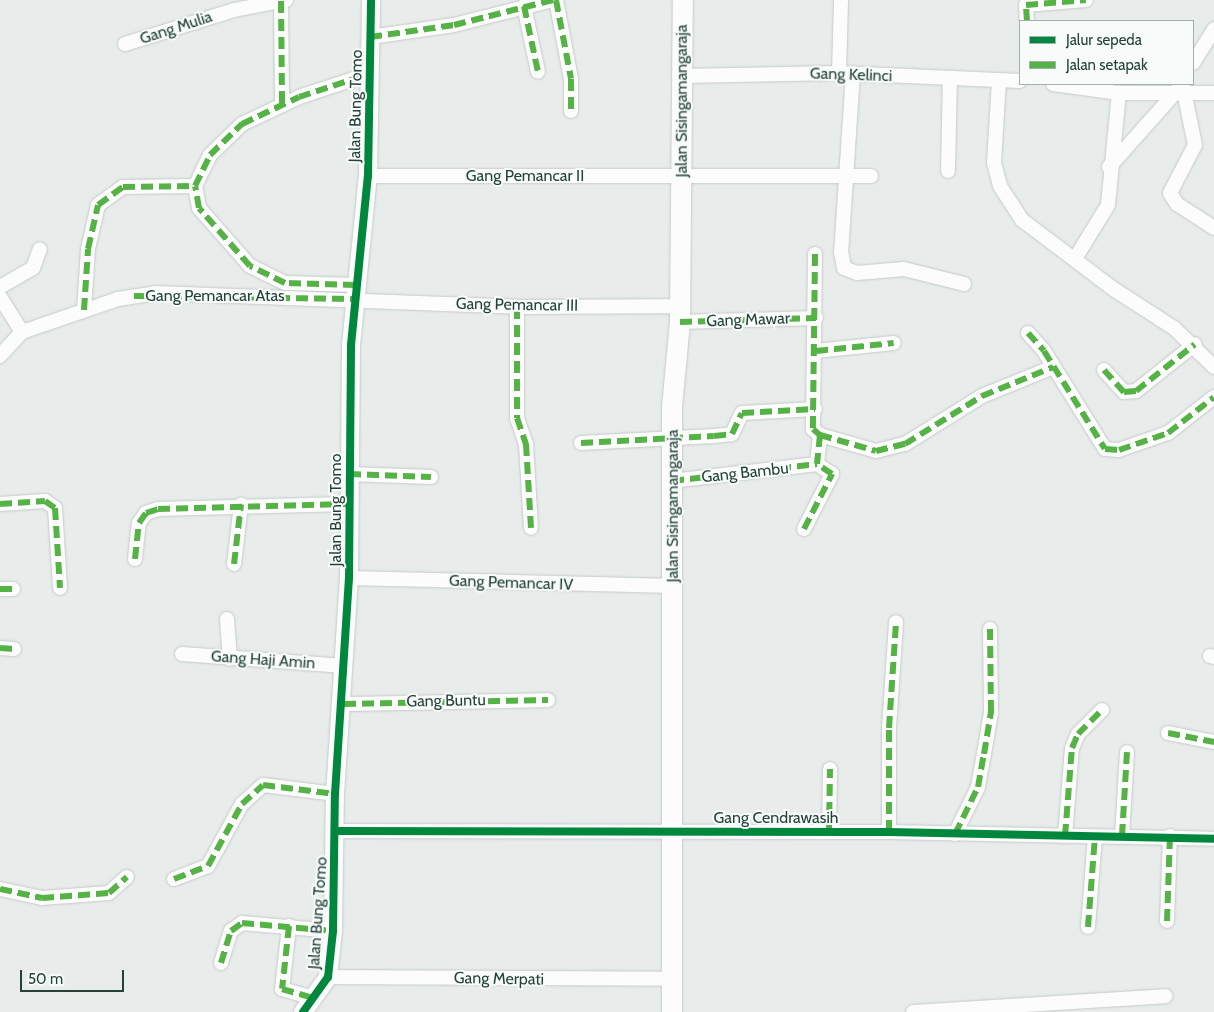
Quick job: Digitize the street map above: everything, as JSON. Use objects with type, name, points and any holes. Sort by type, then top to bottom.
[{"type":"main road","name":"Jalan Sisingamangaraja","points":[[672,1012],[672,481],[676,438],[672,408],[681,314],[683,0]]},
{"type":"street","name":"Jalan Bung Tomo","points":[[303,1012],[328,977],[333,931],[337,831],[335,794],[344,704],[344,666],[349,578],[347,504],[355,292],[368,176],[371,0]]},
{"type":"street","points":[[370,37],[445,27],[524,6],[555,0],[568,62],[570,111]]},
{"type":"street","points":[[839,72],[841,0]]},
{"type":"street","points":[[1027,20],[1026,2],[1086,0]]},
{"type":"street","points":[[282,105],[284,1]]},
{"type":"street","name":"Gang Mulia","points":[[125,44],[234,10],[284,1]]},
{"type":"street","points":[[524,6],[538,72]]},
{"type":"street","points":[[1194,61],[1214,29]]},
{"type":"street","name":"Gang Kelinci","points":[[682,76],[839,72],[1019,81]]},
{"type":"street","points":[[854,73],[847,175],[844,268],[857,273],[904,269],[964,284]]},
{"type":"street","points":[[355,292],[285,283],[250,266],[199,208],[195,186],[200,171],[225,138],[282,105],[369,74]]},
{"type":"street","points":[[948,171],[950,78]]},
{"type":"street","points":[[999,81],[994,163],[1000,186],[1022,220],[1076,257],[1115,290],[1195,344],[1214,367]]},
{"type":"street","points":[[1060,85],[1119,93],[1182,91],[1214,94]]},
{"type":"street","points":[[1109,167],[1182,91]]},
{"type":"street","points":[[1182,91],[1195,145],[1170,193],[1177,204],[1214,228]]},
{"type":"street","points":[[1076,257],[1108,205],[1109,167],[1119,93]]},
{"type":"street","name":"Gang Pemancar II","points":[[368,176],[871,176]]},
{"type":"street","points":[[84,310],[88,249],[98,205],[123,187],[195,186]]},
{"type":"street","points":[[0,287],[33,268],[40,249]]},
{"type":"street","points":[[815,254],[816,351],[813,429],[820,435],[876,451],[905,444],[982,396],[1054,366]]},
{"type":"street","name":"Gang Pemancar III","points":[[355,292],[517,307],[681,314]]},
{"type":"street","name":"Gang Pemancar Atas","points":[[22,332],[84,310],[156,293],[355,292]]},
{"type":"street","points":[[0,297],[22,332],[0,356]]},
{"type":"street","points":[[517,307],[517,418],[526,444],[531,528]]},
{"type":"street","name":"Gang Mawar","points":[[681,314],[816,318]]},
{"type":"street","points":[[1028,333],[1054,366],[1105,449],[1119,450],[1168,433],[1214,397]]},
{"type":"street","points":[[816,351],[894,343]]},
{"type":"street","points":[[1104,370],[1124,392],[1136,391],[1195,344]]},
{"type":"street","points":[[581,443],[732,434],[746,412],[814,409]]},
{"type":"street","points":[[804,529],[832,474],[817,464],[820,435]]},
{"type":"street","name":"Gang Bambu","points":[[672,481],[817,464]]},
{"type":"street","points":[[349,474],[431,477]]},
{"type":"street","points":[[0,504],[45,501],[55,508],[60,588]]},
{"type":"street","points":[[135,559],[138,523],[146,513],[241,504],[347,504]]},
{"type":"street","points":[[234,564],[241,504]]},
{"type":"street","name":"Gang Pemancar IV","points":[[349,578],[673,586]]},
{"type":"street","points":[[227,620],[230,659]]},
{"type":"street","points":[[889,832],[888,728],[896,622]]},
{"type":"street","points":[[954,834],[978,787],[984,754],[990,712],[990,629]]},
{"type":"street","name":"Gang Haji Amin","points":[[182,654],[344,666]]},
{"type":"street","name":"Gang Buntu","points":[[344,704],[548,700]]},
{"type":"street","points":[[1065,836],[1072,748],[1078,734],[1102,710]]},
{"type":"street","points":[[1168,733],[1214,742]]},
{"type":"street","points":[[1122,836],[1127,752]]},
{"type":"street","points":[[829,832],[830,769]]},
{"type":"street","points":[[174,879],[208,866],[242,804],[263,785],[335,794]]},
{"type":"street","name":"Gang Cendrawasih","points":[[337,831],[889,832],[1214,838]]},
{"type":"street","points":[[1088,927],[1095,836]]},
{"type":"street","points":[[1167,921],[1170,836]]},
{"type":"street","points":[[0,889],[42,898],[109,893],[127,877]]},
{"type":"street","points":[[221,962],[235,926],[289,926],[333,931]]},
{"type":"street","points":[[289,926],[282,989],[314,998]]},
{"type":"street","name":"Gang Merpati","points":[[328,977],[671,979]]},
{"type":"street","points":[[913,1012],[1165,996]]},
{"type":"marked path","points":[[370,37],[454,25],[553,0]]},
{"type":"marked path","points":[[556,0],[571,79],[571,111]]},
{"type":"marked path","points":[[1027,20],[1026,5],[1086,0]]},
{"type":"marked path","points":[[281,1],[282,105]]},
{"type":"marked path","points":[[524,6],[538,72]]},
{"type":"marked path","points":[[355,285],[285,283],[250,266],[199,208],[195,186],[210,155],[242,124],[299,97],[369,74]]},
{"type":"marked path","points":[[84,310],[88,249],[98,205],[123,187],[195,186]]},
{"type":"marked path","points":[[815,254],[813,429],[820,435],[817,464]]},
{"type":"marked path","points":[[134,296],[354,299]]},
{"type":"marked path","points":[[517,307],[517,418],[526,444],[531,528]]},
{"type":"marked path","points":[[680,322],[816,318]]},
{"type":"marked path","points":[[1028,333],[1044,351],[1105,449],[1119,450],[1168,433],[1214,397]]},
{"type":"marked path","points":[[816,351],[894,343]]},
{"type":"marked path","points":[[1104,370],[1124,392],[1136,391],[1195,344]]},
{"type":"marked path","points":[[820,435],[876,451],[905,444],[982,396],[1053,367]]},
{"type":"marked path","points":[[581,443],[732,434],[742,413],[815,409]]},
{"type":"marked path","points":[[672,481],[817,464]]},
{"type":"marked path","points":[[804,529],[832,474],[817,464]]},
{"type":"marked path","points":[[349,474],[431,477]]},
{"type":"marked path","points":[[0,504],[45,501],[55,508],[60,588]]},
{"type":"marked path","points":[[234,564],[241,504]]},
{"type":"marked path","points":[[135,559],[139,523],[146,513],[158,509],[347,504]]},
{"type":"marked path","points":[[0,589],[13,589]]},
{"type":"marked path","points":[[889,832],[889,728],[896,622]]},
{"type":"marked path","points":[[955,834],[978,787],[984,754],[991,712],[990,629]]},
{"type":"marked path","points":[[0,648],[14,649]]},
{"type":"marked path","points":[[344,704],[548,700]]},
{"type":"marked path","points":[[1065,836],[1072,748],[1078,734],[1102,710]]},
{"type":"marked path","points":[[1168,733],[1214,742]]},
{"type":"marked path","points":[[1122,836],[1127,752]]},
{"type":"marked path","points":[[829,832],[830,769]]},
{"type":"marked path","points":[[174,879],[208,866],[242,804],[263,785],[335,794]]},
{"type":"marked path","points":[[1088,927],[1095,836]]},
{"type":"marked path","points":[[1167,921],[1170,836]]},
{"type":"marked path","points":[[0,889],[42,898],[109,893],[127,877]]},
{"type":"marked path","points":[[221,963],[231,931],[242,923],[333,931]]},
{"type":"marked path","points":[[289,926],[282,989],[314,998]]},
{"type":"cycle path","points":[[303,1012],[328,977],[333,931],[335,794],[349,578],[351,345],[368,176],[371,0]]},
{"type":"cycle path","points":[[337,831],[889,832],[1214,839]]}]
